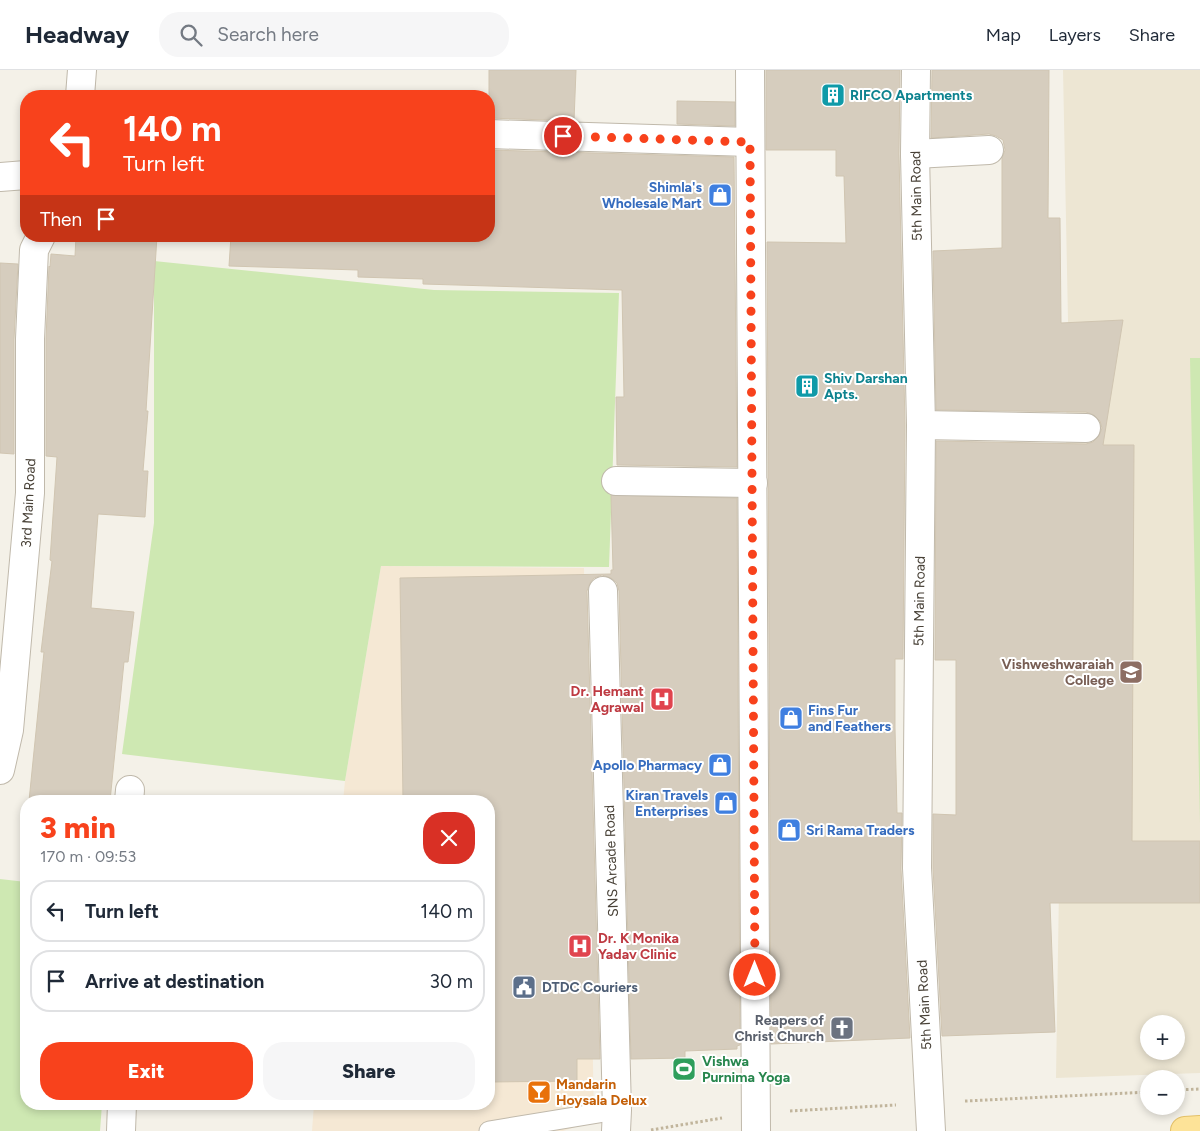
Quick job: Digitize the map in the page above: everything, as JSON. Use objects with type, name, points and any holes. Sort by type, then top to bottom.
[{"type":"main road","points":[[1185,1131],[1200,1130]]},
{"type":"street","points":[[80,90],[82,70]]},
{"type":"street","points":[[750,70],[756,1131]]},
{"type":"street","name":"5th Main Road","points":[[916,70],[915,154],[921,425],[917,868],[931,1131]]},
{"type":"street","points":[[495,134],[750,142]]},
{"type":"street","points":[[915,154],[990,150]]},
{"type":"street","points":[[0,177],[20,175]]},
{"type":"street","name":"3rd Main Road","points":[[0,770],[9,730],[30,493],[30,339],[34,250],[38,242]]},
{"type":"street","points":[[921,425],[1086,428]]},
{"type":"street","points":[[616,481],[753,483]]},
{"type":"street","name":"SNS Arcade Road","points":[[604,591],[617,1121]]},
{"type":"street","points":[[121,1131],[122,1110]]},
{"type":"lane","points":[[489,1131],[617,1121]]},
{"type":"path","points":[[1185,1090],[1200,1089]]},
{"type":"shaded area","name":"Vishweshwaraiah College","points":[[1063,70],[1200,70],[1200,1073],[1185,1074],[1185,1070],[1140,1070],[1140,1075],[1056,1078],[1068,320]]},
{"type":"shaded area","points":[[381,566],[584,568],[594,1121],[563,1131],[312,1131],[314,1110],[495,1110],[495,795],[344,795]]},
{"type":"green space","points":[[154,261],[434,290],[619,293],[609,567],[381,566],[345,781],[122,754],[154,523]]},
{"type":"green space","points":[[1190,358],[1200,358],[1200,824]]},
{"type":"green space","points":[[0,879],[20,881],[20,1110],[102,1110],[100,1131],[0,1131]]},
{"type":"building","points":[[489,70],[576,70],[574,121],[495,118],[495,90],[489,90]]},
{"type":"building","points":[[766,70],[900,70],[899,154],[905,425],[903,659],[895,659],[895,728],[897,813],[902,813],[901,869],[910,1038],[771,1044],[767,242],[846,243],[844,176],[836,176],[836,150],[766,150]]},
{"type":"building","points":[[932,70],[1049,70],[1048,218],[1060,218],[1061,323],[1123,320],[1103,445],[1134,445],[1132,841],[1200,841],[1200,903],[1050,903],[1055,1032],[942,1036],[933,868],[933,814],[956,815],[956,660],[935,660],[936,441],[1086,444],[1093,442],[1099,436],[1102,428],[1100,421],[1094,415],[1086,412],[936,410],[933,251],[1002,248],[1002,158],[1005,150],[1003,140],[989,134],[931,138]]},
{"type":"building","points":[[677,101],[735,102],[735,126],[677,124]]},
{"type":"building","points":[[495,150],[734,157],[737,467],[617,465],[616,397],[624,397],[622,290],[423,284],[423,279],[358,277],[358,270],[229,266],[231,242],[495,242]]},
{"type":"building","points":[[76,242],[157,242],[143,471],[148,471],[145,517],[98,514],[91,608],[134,612],[128,662],[124,662],[111,795],[30,795],[44,652],[41,652],[52,561],[50,560],[57,457],[46,456],[46,339],[49,266],[51,254],[75,256]]},
{"type":"building","points":[[0,263],[18,264],[14,339],[14,454],[0,453]]},
{"type":"building","points":[[611,495],[737,498],[740,1045],[737,1046],[737,1049],[685,1051],[685,1058],[631,1059],[619,591],[617,583],[611,578],[602,575],[594,578],[587,591],[600,1059],[577,1059],[577,1081],[495,1082],[495,795],[403,795],[400,578],[611,574],[611,570],[613,570]]},
{"type":"place","name":"RIFCO Apartments","points":[[833,95]]},
{"type":"place","name":"Shimla's Wholesale Mart","points":[[720,195]]},
{"type":"place","name":"Shiv Darshan Apts.","points":[[807,386]]},
{"type":"place","name":"Vishweshwaraiah College","points":[[1131,672]]},
{"type":"place","name":"Dr. Hemant Agrawal","points":[[662,699]]},
{"type":"place","name":"Fins Fur and Feathers","points":[[791,718]]},
{"type":"place","name":"Apollo Pharmacy","points":[[720,765]]},
{"type":"place","name":"Kiran Travels Enterprises","points":[[726,803]]},
{"type":"place","name":"Sri Rama Traders","points":[[789,830]]},
{"type":"place","name":"Dr. K Monika Yadav Clinic","points":[[580,946]]},
{"type":"place","name":"DTDC Couriers","points":[[524,987]]},
{"type":"place","name":"Reapers of Christ Church","points":[[842,1028]]},
{"type":"place","name":"Vishwa Purnima Yoga","points":[[684,1069]]},
{"type":"place","name":"Mandarin Hoysala Delux","points":[[539,1092]]},
{"type":"route","points":[[563,136],[750,142],[755,975]]}]
